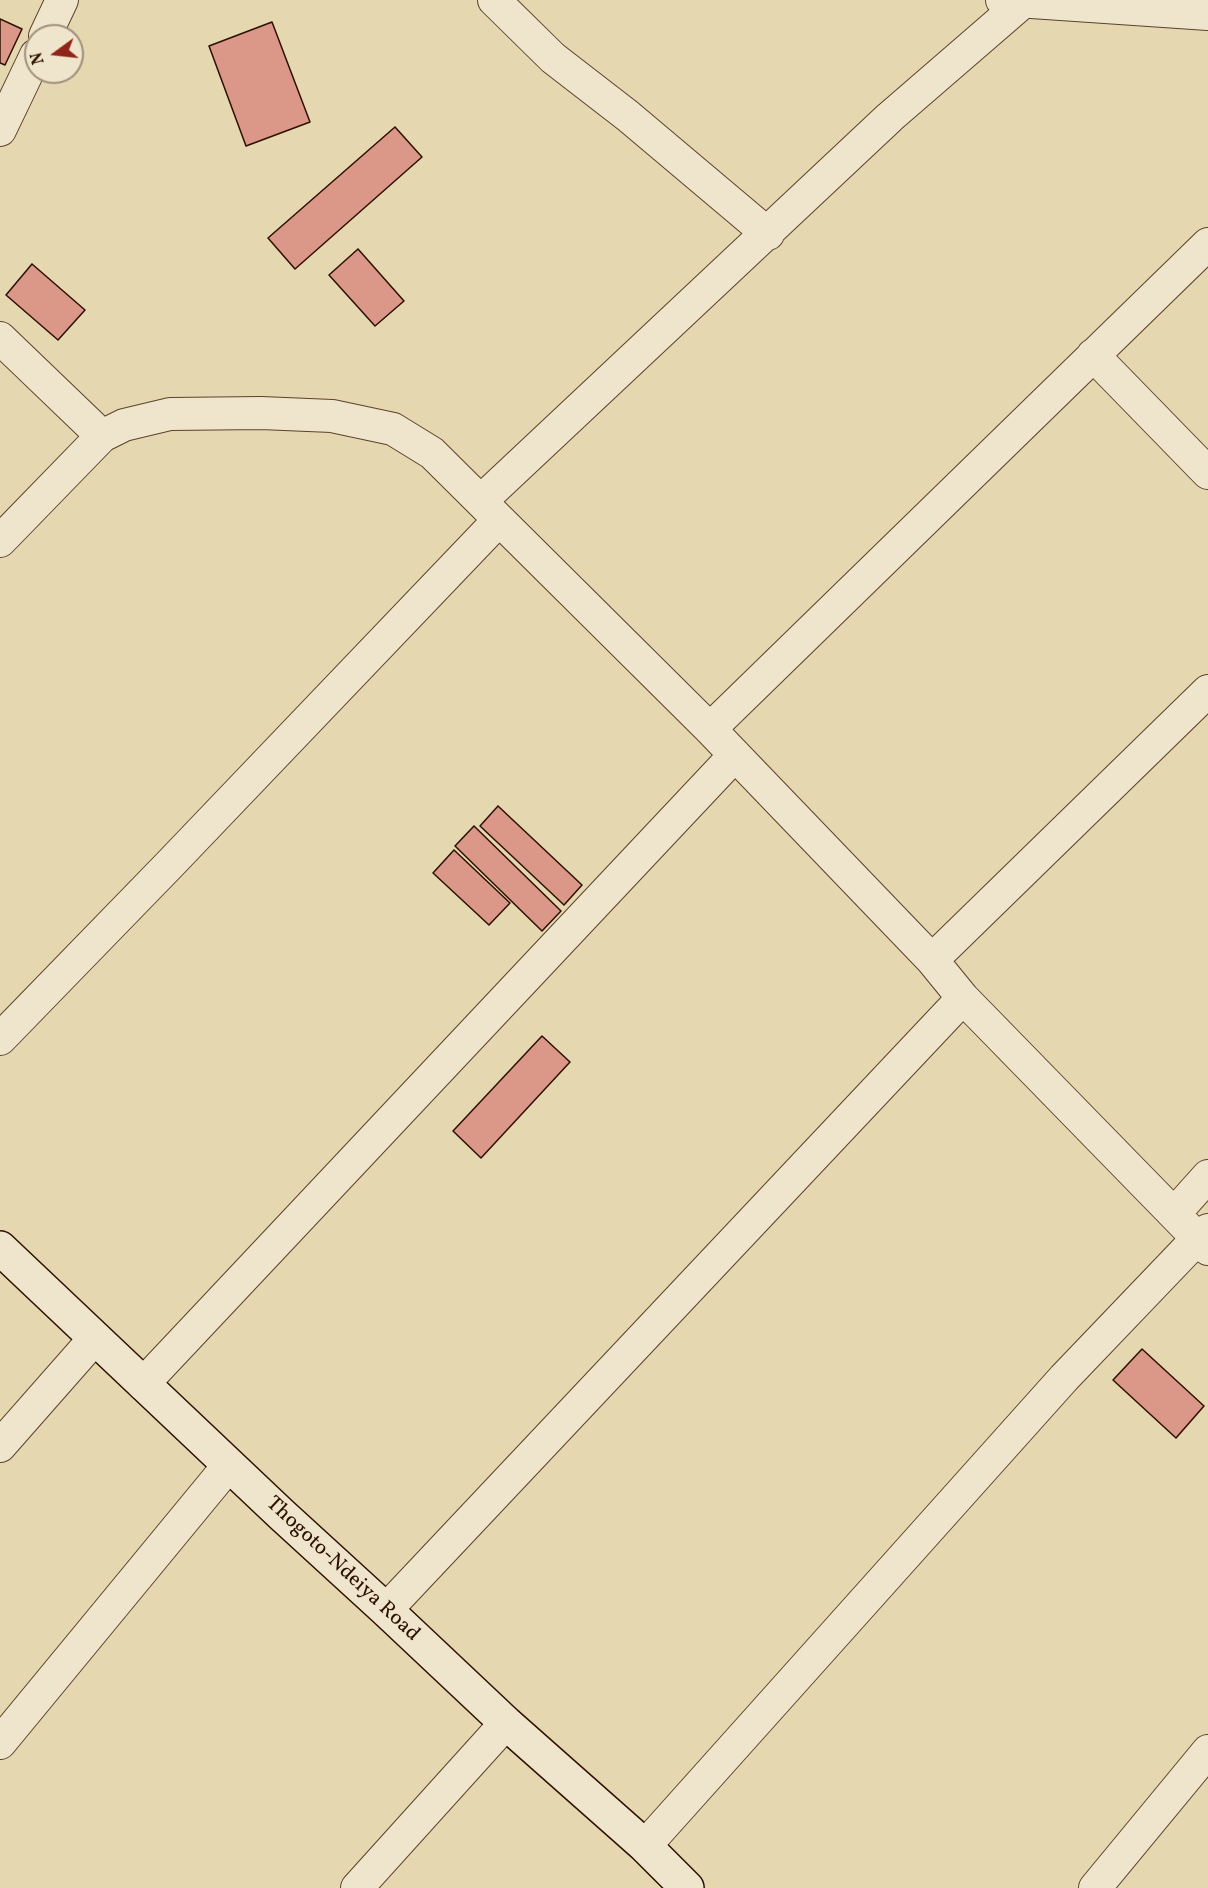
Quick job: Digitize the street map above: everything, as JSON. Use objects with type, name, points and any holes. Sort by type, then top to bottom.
[{"type":"main road","name":"Thogoto-Ndeiya Road","points":[[0,1248],[229,1465],[506,1723],[645,1846],[687,1888]]},
{"type":"street","points":[[51,24],[62,0]]},
{"type":"street","points":[[494,0],[553,58],[628,116],[768,234]]},
{"type":"street","points":[[0,1039],[180,855],[490,511],[768,234],[1010,1],[1208,14]]},
{"type":"street","points":[[0,130],[24,80]]},
{"type":"street","points":[[710,729],[1208,244]]},
{"type":"street","points":[[0,338],[102,436]]},
{"type":"street","points":[[1093,355],[1208,473]]},
{"type":"street","points":[[0,541],[102,436],[124,425],[170,414],[332,416],[393,429],[432,453],[710,729],[932,960],[963,998],[1174,1214],[1204,1239],[1056,1386],[645,1846]]},
{"type":"street","points":[[932,960],[1208,692]]},
{"type":"street","points":[[144,1384],[735,755]]},
{"type":"street","points":[[386,1610],[963,998]]},
{"type":"street","points":[[1174,1214],[1208,1176]]},
{"type":"street","points":[[0,1446],[95,1338]]},
{"type":"street","points":[[0,1743],[229,1465]]},
{"type":"street","points":[[357,1888],[506,1723]]},
{"type":"street","points":[[1095,1888],[1208,1750]]},
{"type":"building","points":[[0,19],[22,29],[5,65],[0,63]]},
{"type":"building","points":[[272,22],[310,122],[246,146],[209,46]]},
{"type":"building","points":[[395,127],[422,157],[295,269],[268,238]]},
{"type":"building","points":[[358,249],[404,301],[375,326],[329,275]]},
{"type":"building","points":[[32,264],[85,310],[58,340],[6,295]]},
{"type":"building","points":[[498,806],[582,885],[564,905],[480,826]]},
{"type":"building","points":[[474,826],[561,911],[542,931],[455,846]]},
{"type":"building","points":[[454,850],[510,903],[489,925],[433,873]]},
{"type":"building","points":[[542,1036],[570,1062],[481,1158],[453,1131]]},
{"type":"building","points":[[1142,1349],[1204,1406],[1176,1438],[1113,1380]]}]
